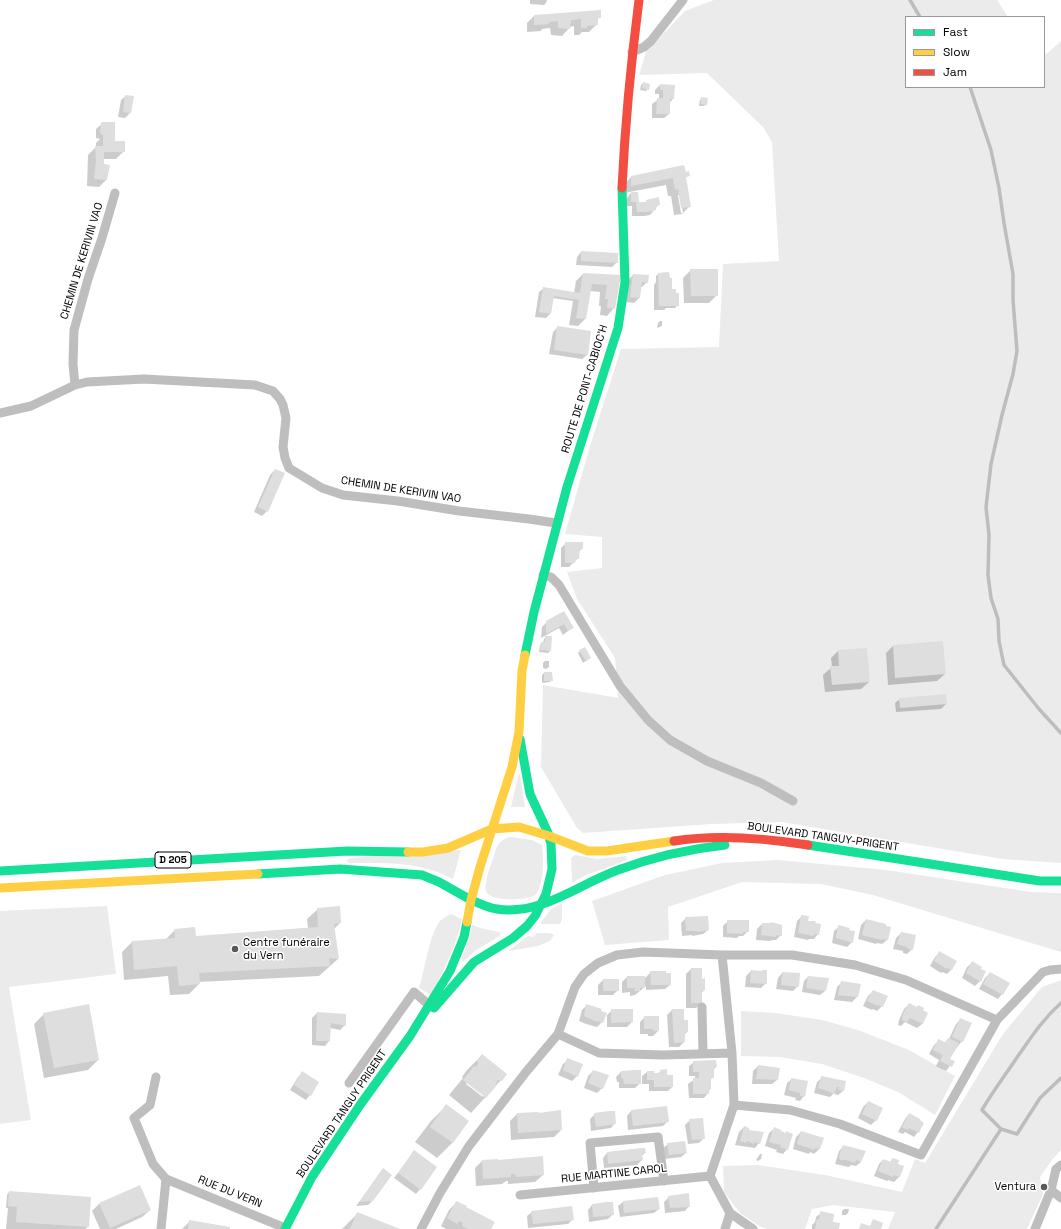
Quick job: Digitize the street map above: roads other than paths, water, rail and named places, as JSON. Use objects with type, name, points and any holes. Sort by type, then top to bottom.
[{"type":"main road","name":"ROUTE DE PONT-CABIOC'H","points":[[492,829],[511,771],[519,732],[522,671],[534,612],[556,523],[618,328],[625,282],[622,192],[624,144],[632,52],[639,0]]},
{"type":"main road","name":"ROUTE DE PONT-CABIOC'H","points":[[519,732],[532,801],[549,836]]},
{"type":"main road","name":"BOULEVARD TANGUY-PRIGENT","points":[[492,829],[519,827],[588,850],[607,851],[691,838],[732,837],[803,844],[1040,881],[1061,881]]},
{"type":"main road","name":"D 205","points":[[0,871],[339,851],[423,852],[448,848],[492,829]]},
{"type":"main road","points":[[471,900],[492,829]]},
{"type":"main road","name":"BOULEVARD TANGUY PRIGENT","points":[[410,1036],[473,963],[520,933],[533,918],[542,905],[549,884],[552,866],[549,836]]},
{"type":"main road","name":"BOULEVARD TANGUY PRIGENT","points":[[285,1229],[312,1177],[356,1111],[410,1036],[450,971],[464,937],[471,900],[496,909],[516,910],[542,905],[596,878],[626,866],[672,853],[720,845],[772,841]]},
{"type":"main road","name":"D 205","points":[[0,888],[340,868],[422,875],[439,882],[471,900]]},
{"type":"street","points":[[632,52],[644,47],[651,41],[683,0]]},
{"type":"street","name":"CHEMIN DE KERIVIN VAO","points":[[75,385],[73,364],[74,330],[88,279],[115,193]]},
{"type":"street","name":"CHEMIN DE KERIVIN VAO","points":[[0,414],[31,406],[75,385],[87,382],[144,379],[255,385],[273,391],[284,405],[286,418],[283,447],[289,468],[322,488],[343,495],[398,501],[460,511],[529,518],[556,523]]},
{"type":"street","points":[[544,575],[551,577],[559,585],[620,686],[648,720],[670,740],[707,761],[761,783],[793,801]]},
{"type":"street","points":[[421,1229],[440,1192],[469,1146],[526,1072],[558,1034],[575,988],[584,974],[598,963],[617,955],[643,952],[722,955],[792,954],[855,965],[906,980],[997,1020]]},
{"type":"street","points":[[722,955],[732,1053],[734,1105],[710,1176],[730,1213],[753,1229]]},
{"type":"street","points":[[734,1105],[790,1110],[840,1124],[921,1155],[997,1020],[1043,972],[1061,969]]},
{"type":"street","points":[[349,1083],[414,992],[430,1005]]},
{"type":"street","points":[[702,1007],[703,1054]]},
{"type":"street","points":[[558,1034],[599,1053],[732,1053]]},
{"type":"street","name":"RUE DU VERN","points":[[156,1077],[150,1104],[134,1118],[153,1164],[166,1179],[285,1229]]},
{"type":"street","points":[[594,1188],[590,1143],[658,1137],[664,1181]]},
{"type":"street","points":[[1035,1229],[1051,1190],[1056,1169],[1061,1165]]},
{"type":"street","name":"RUE MARTINE CAROL","points":[[520,1195],[710,1176]]},
{"type":"street","points":[[161,1229],[166,1179]]},
{"type":"street","points":[[1051,1190],[1061,1198]]},
{"type":"street","points":[[725,1229],[730,1213]]},
{"type":"waterway","points":[[910,0],[919,16]]},
{"type":"waterway","points":[[970,88],[991,150],[999,188],[1013,274],[1013,300],[1017,351],[1013,374],[991,464],[986,507],[989,535],[988,575],[991,598],[998,619],[999,641],[1004,665],[1039,709],[1061,733]]},
{"type":"waterway","points":[[1061,1003],[1033,1035],[982,1110],[1001,1129],[1017,1134],[1040,1098],[1061,1078]]},
{"type":"waterway","points":[[936,1229],[1001,1129]]},
{"type":"place","name":"Centre funéraire du Vern","points":[[235,949]]},
{"type":"place","name":"Ventura","points":[[1044,1187]]}]
